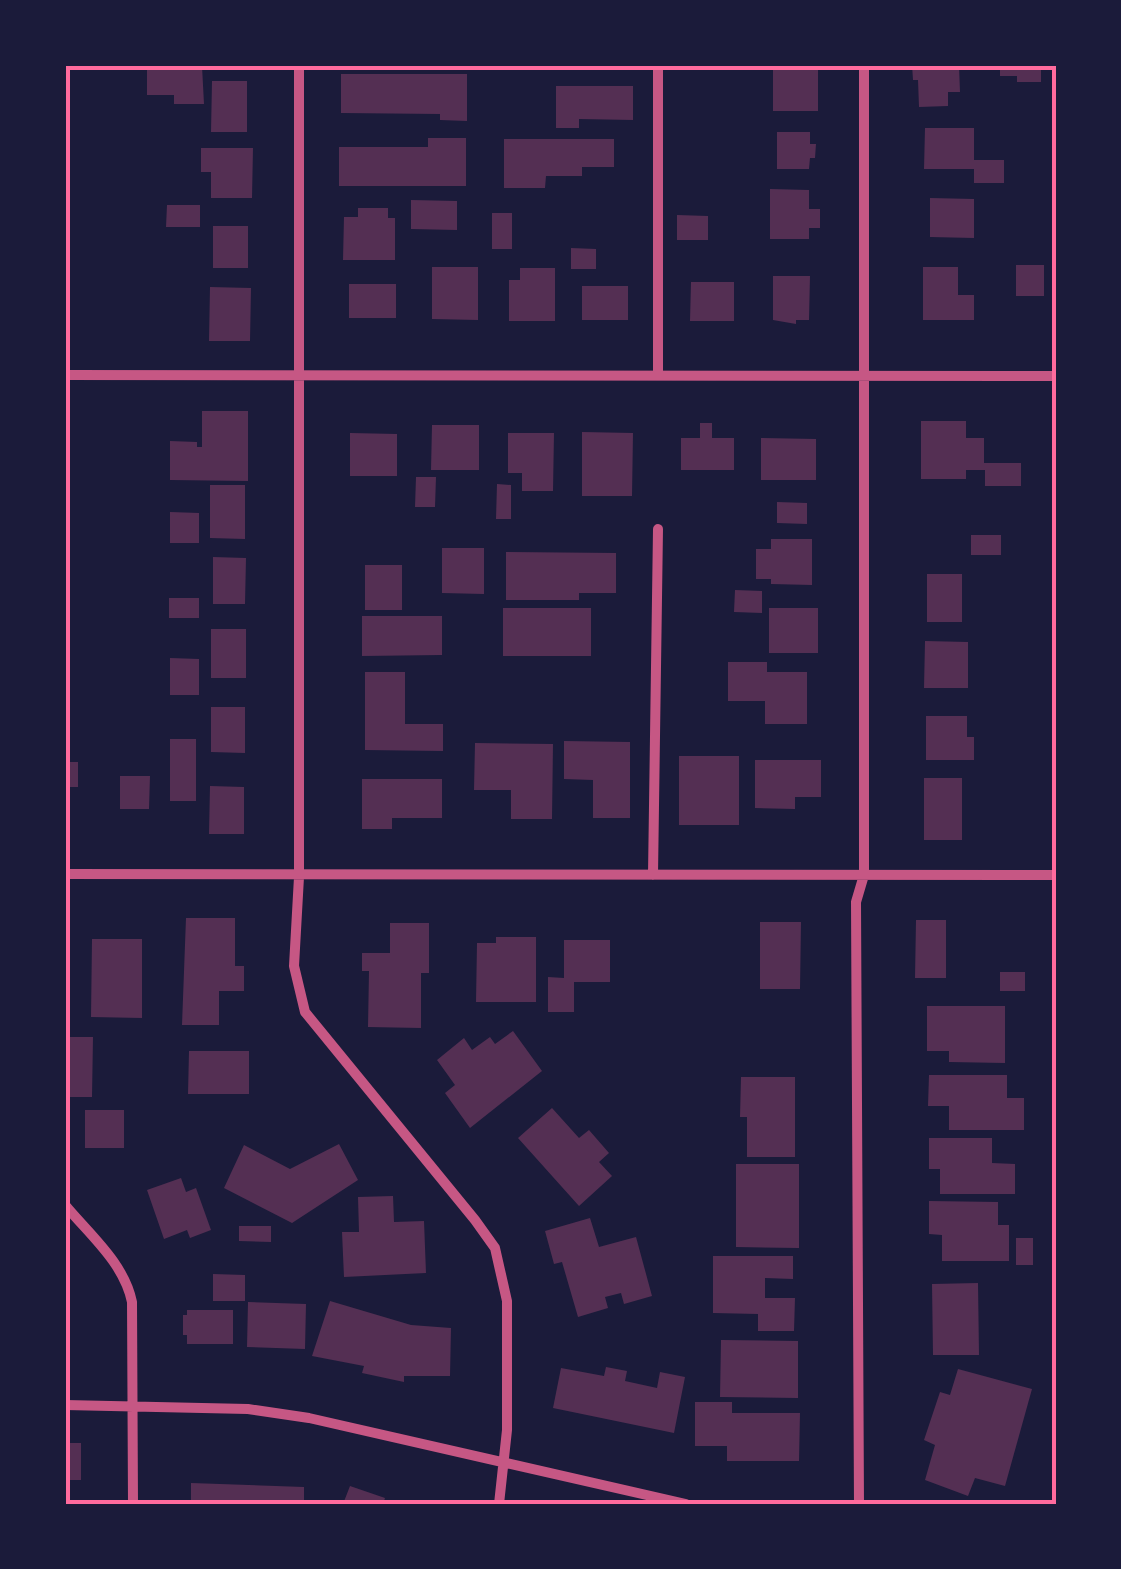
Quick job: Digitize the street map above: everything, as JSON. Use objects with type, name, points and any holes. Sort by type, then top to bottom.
[{"type":"street","points":[[300,65],[298,877],[294,966],[306,1012],[495,1248],[508,1301],[507,1430],[499,1504]]},
{"type":"street","points":[[658,65],[658,375]]},
{"type":"street","points":[[859,1504],[856,902],[864,875],[864,65]]},
{"type":"street","points":[[65,375],[1056,376]]},
{"type":"street","points":[[653,875],[658,529]]},
{"type":"street","points":[[65,874],[1056,875]]},
{"type":"street","points":[[65,1205],[121,1271],[129,1286],[133,1504]]},
{"type":"street","points":[[65,1405],[248,1408],[309,1418],[686,1504]]},
{"type":"building","points":[[147,65],[202,66],[204,104],[174,104],[174,95],[147,95]]},
{"type":"building","points":[[773,65],[818,65],[818,111],[773,111]]},
{"type":"building","points":[[912,65],[959,65],[960,92],[948,92],[948,106],[919,107],[918,80],[913,80]]},
{"type":"building","points":[[1000,65],[1041,65],[1041,82],[1017,82],[1017,76],[1000,76]]},
{"type":"building","points":[[341,74],[467,74],[467,121],[440,120],[440,114],[341,113]]},
{"type":"building","points":[[212,81],[247,81],[247,132],[211,132]]},
{"type":"building","points":[[556,86],[633,86],[633,120],[579,119],[579,128],[556,128]]},
{"type":"building","points":[[925,128],[974,128],[974,160],[1004,160],[1004,183],[974,183],[974,169],[924,169]]},
{"type":"building","points":[[777,132],[810,132],[810,144],[816,144],[809,169],[777,169]]},
{"type":"building","points":[[428,138],[466,138],[466,186],[339,186],[339,147],[428,147]]},
{"type":"building","points":[[504,139],[614,139],[614,167],[582,167],[582,176],[546,176],[545,188],[504,188]]},
{"type":"building","points":[[201,148],[253,148],[252,198],[211,198],[211,172],[201,172]]},
{"type":"building","points":[[770,189],[809,190],[809,209],[820,209],[820,228],[809,228],[809,239],[770,239]]},
{"type":"building","points":[[930,198],[974,199],[974,238],[930,237]]},
{"type":"building","points":[[411,200],[457,201],[457,230],[411,229]]},
{"type":"building","points":[[167,205],[200,205],[200,227],[166,227]]},
{"type":"building","points":[[358,208],[388,208],[388,218],[395,218],[395,260],[343,260],[344,217],[358,217]]},
{"type":"building","points":[[492,213],[512,213],[512,249],[492,249]]},
{"type":"building","points":[[677,215],[708,216],[708,240],[677,240]]},
{"type":"building","points":[[213,226],[248,226],[248,268],[213,268]]},
{"type":"building","points":[[571,248],[596,249],[596,269],[571,269]]},
{"type":"building","points":[[1016,265],[1044,265],[1044,296],[1016,296]]},
{"type":"building","points":[[432,267],[478,267],[478,320],[432,319]]},
{"type":"building","points":[[923,267],[958,267],[958,295],[974,295],[974,320],[923,320]]},
{"type":"building","points":[[520,268],[555,268],[555,321],[509,321],[509,280],[520,280]]},
{"type":"building","points":[[773,276],[810,276],[809,320],[796,320],[796,324],[773,320]]},
{"type":"building","points":[[691,282],[734,282],[734,321],[690,321]]},
{"type":"building","points":[[349,284],[396,284],[396,318],[349,318]]},
{"type":"building","points":[[582,286],[628,286],[628,320],[582,320]]},
{"type":"building","points":[[210,287],[251,288],[250,341],[209,341]]},
{"type":"building","points":[[202,411],[248,411],[248,481],[170,480],[170,441],[197,442],[197,447],[202,447]]},
{"type":"building","points":[[921,421],[966,421],[966,438],[984,438],[984,463],[1021,463],[1021,486],[985,486],[985,470],[966,470],[966,479],[921,479]]},
{"type":"building","points":[[700,423],[712,423],[712,438],[734,438],[734,470],[681,470],[681,438],[700,438]]},
{"type":"building","points":[[432,425],[479,425],[479,470],[431,470]]},
{"type":"building","points":[[582,432],[633,433],[632,496],[582,496]]},
{"type":"building","points":[[350,433],[397,434],[397,476],[350,476]]},
{"type":"building","points":[[508,433],[554,433],[553,491],[522,491],[522,473],[508,473]]},
{"type":"building","points":[[761,438],[816,439],[816,480],[761,480]]},
{"type":"building","points":[[416,477],[436,477],[435,507],[415,507]]},
{"type":"building","points":[[497,484],[511,485],[511,519],[496,519]]},
{"type":"building","points":[[210,485],[245,485],[245,539],[210,538]]},
{"type":"building","points":[[777,502],[807,503],[807,524],[777,523]]},
{"type":"building","points":[[170,512],[199,513],[199,543],[170,543]]},
{"type":"building","points":[[971,535],[1001,535],[1001,555],[971,555]]},
{"type":"building","points":[[771,539],[812,539],[812,585],[771,584],[771,579],[756,579],[756,549],[771,549]]},
{"type":"building","points":[[442,548],[484,548],[484,594],[442,593]]},
{"type":"building","points":[[506,552],[616,553],[616,593],[579,593],[579,600],[506,600]]},
{"type":"building","points":[[213,557],[246,558],[245,604],[213,604]]},
{"type":"building","points":[[365,565],[402,565],[402,610],[365,610]]},
{"type":"building","points":[[927,574],[962,574],[962,622],[927,622]]},
{"type":"building","points":[[735,590],[762,591],[762,613],[734,612]]},
{"type":"building","points":[[169,598],[199,598],[199,618],[169,618]]},
{"type":"building","points":[[503,608],[591,608],[591,656],[503,656]]},
{"type":"building","points":[[769,608],[818,608],[818,653],[769,653]]},
{"type":"building","points":[[362,616],[442,616],[442,655],[362,656]]},
{"type":"building","points":[[211,629],[246,629],[246,678],[211,678]]},
{"type":"building","points":[[925,641],[968,642],[968,688],[924,688]]},
{"type":"building","points":[[170,658],[199,659],[199,695],[170,695]]},
{"type":"building","points":[[728,662],[767,662],[767,672],[807,672],[807,724],[765,724],[765,701],[728,701]]},
{"type":"building","points":[[365,672],[405,672],[405,724],[443,724],[443,751],[365,750]]},
{"type":"building","points":[[211,707],[245,707],[245,753],[211,752]]},
{"type":"building","points":[[926,716],[967,716],[967,737],[974,737],[974,760],[926,760]]},
{"type":"building","points":[[170,739],[196,739],[196,801],[170,801]]},
{"type":"building","points":[[564,741],[630,742],[630,818],[593,818],[593,780],[564,779]]},
{"type":"building","points":[[475,743],[553,744],[552,819],[511,819],[511,790],[474,790]]},
{"type":"building","points":[[679,756],[739,756],[739,825],[679,825]]},
{"type":"building","points":[[755,760],[821,760],[821,797],[795,797],[795,809],[755,808]]},
{"type":"building","points":[[65,762],[78,762],[78,787],[65,787]]},
{"type":"building","points":[[120,776],[150,776],[149,809],[120,809]]},
{"type":"building","points":[[924,778],[962,778],[962,840],[924,840]]},
{"type":"building","points":[[362,779],[442,779],[442,818],[392,818],[392,829],[362,829]]},
{"type":"building","points":[[210,786],[244,787],[244,834],[209,834]]},
{"type":"building","points":[[186,918],[235,918],[235,966],[244,966],[244,991],[219,991],[219,1025],[182,1025]]},
{"type":"building","points":[[916,920],[946,920],[946,978],[915,978]]},
{"type":"building","points":[[760,922],[801,922],[800,989],[760,989]]},
{"type":"building","points":[[390,923],[429,923],[429,973],[421,973],[421,1028],[368,1027],[369,971],[362,971],[362,953],[390,953]]},
{"type":"building","points":[[496,937],[536,937],[536,1002],[476,1002],[477,943],[496,943]]},
{"type":"building","points":[[92,939],[142,939],[142,1018],[91,1017]]},
{"type":"building","points":[[564,940],[610,940],[610,982],[574,982],[574,1012],[548,1012],[548,977],[564,978]]},
{"type":"building","points":[[1000,972],[1025,972],[1025,991],[1000,991]]},
{"type":"building","points":[[927,1006],[1005,1006],[1005,1063],[949,1062],[949,1051],[927,1051]]},
{"type":"building","points":[[513,1031],[542,1071],[470,1128],[445,1093],[455,1085],[437,1060],[464,1038],[472,1050],[490,1037],[495,1044]]},
{"type":"building","points":[[65,1037],[93,1037],[92,1097],[65,1097]]},
{"type":"building","points":[[189,1051],[249,1051],[249,1094],[188,1094]]},
{"type":"building","points":[[929,1075],[1007,1075],[1007,1098],[1024,1098],[1024,1130],[949,1130],[949,1106],[928,1106]]},
{"type":"building","points":[[741,1077],[795,1077],[795,1157],[747,1157],[747,1117],[740,1117]]},
{"type":"building","points":[[552,1108],[579,1138],[589,1130],[609,1153],[599,1162],[612,1176],[579,1206],[518,1138]]},
{"type":"building","points":[[85,1110],[124,1110],[124,1148],[85,1148]]},
{"type":"building","points":[[929,1138],[992,1138],[992,1163],[1015,1164],[1015,1194],[940,1194],[940,1169],[929,1169]]},
{"type":"building","points":[[339,1144],[358,1180],[292,1223],[224,1188],[244,1145],[290,1169]]},
{"type":"building","points":[[736,1164],[799,1164],[799,1248],[736,1247]]},
{"type":"building","points":[[181,1178],[186,1192],[196,1188],[211,1230],[190,1238],[187,1230],[164,1239],[147,1190]]},
{"type":"building","points":[[393,1196],[394,1222],[424,1221],[426,1273],[344,1277],[342,1232],[359,1232],[358,1197]]},
{"type":"building","points":[[929,1201],[998,1202],[998,1225],[1009,1225],[1009,1261],[942,1261],[942,1235],[929,1234]]},
{"type":"building","points":[[590,1218],[599,1247],[636,1237],[652,1296],[624,1304],[621,1293],[605,1297],[608,1308],[578,1317],[562,1262],[554,1264],[545,1231]]},
{"type":"building","points":[[239,1226],[271,1226],[271,1242],[239,1241]]},
{"type":"building","points":[[1016,1238],[1033,1238],[1033,1265],[1016,1265]]},
{"type":"building","points":[[713,1256],[793,1256],[793,1279],[765,1278],[765,1298],[795,1298],[794,1331],[758,1331],[758,1314],[713,1313]]},
{"type":"building","points":[[213,1274],[245,1275],[245,1301],[213,1301]]},
{"type":"building","points":[[978,1283],[979,1355],[933,1355],[932,1284]]},
{"type":"building","points":[[330,1301],[411,1325],[451,1328],[450,1376],[404,1376],[404,1382],[362,1373],[364,1366],[312,1356]]},
{"type":"building","points":[[248,1302],[306,1304],[305,1349],[247,1347]]},
{"type":"building","points":[[187,1310],[233,1310],[233,1344],[187,1344],[183,1315],[187,1315]]},
{"type":"building","points":[[721,1340],[798,1341],[798,1398],[720,1397]]},
{"type":"building","points":[[606,1367],[627,1371],[625,1381],[657,1388],[660,1372],[685,1377],[674,1433],[553,1408],[561,1368],[604,1376]]},
{"type":"building","points":[[958,1369],[1032,1389],[1005,1486],[975,1478],[968,1496],[925,1480],[935,1445],[924,1440],[940,1392],[950,1395]]},
{"type":"building","points":[[695,1402],[732,1402],[732,1413],[800,1413],[799,1461],[727,1461],[727,1446],[695,1446]]},
{"type":"building","points":[[65,1443],[81,1443],[81,1480],[65,1480]]},
{"type":"building","points":[[191,1483],[304,1487],[304,1504],[191,1504]]},
{"type":"building","points":[[350,1486],[385,1498],[383,1504],[343,1504]]}]
